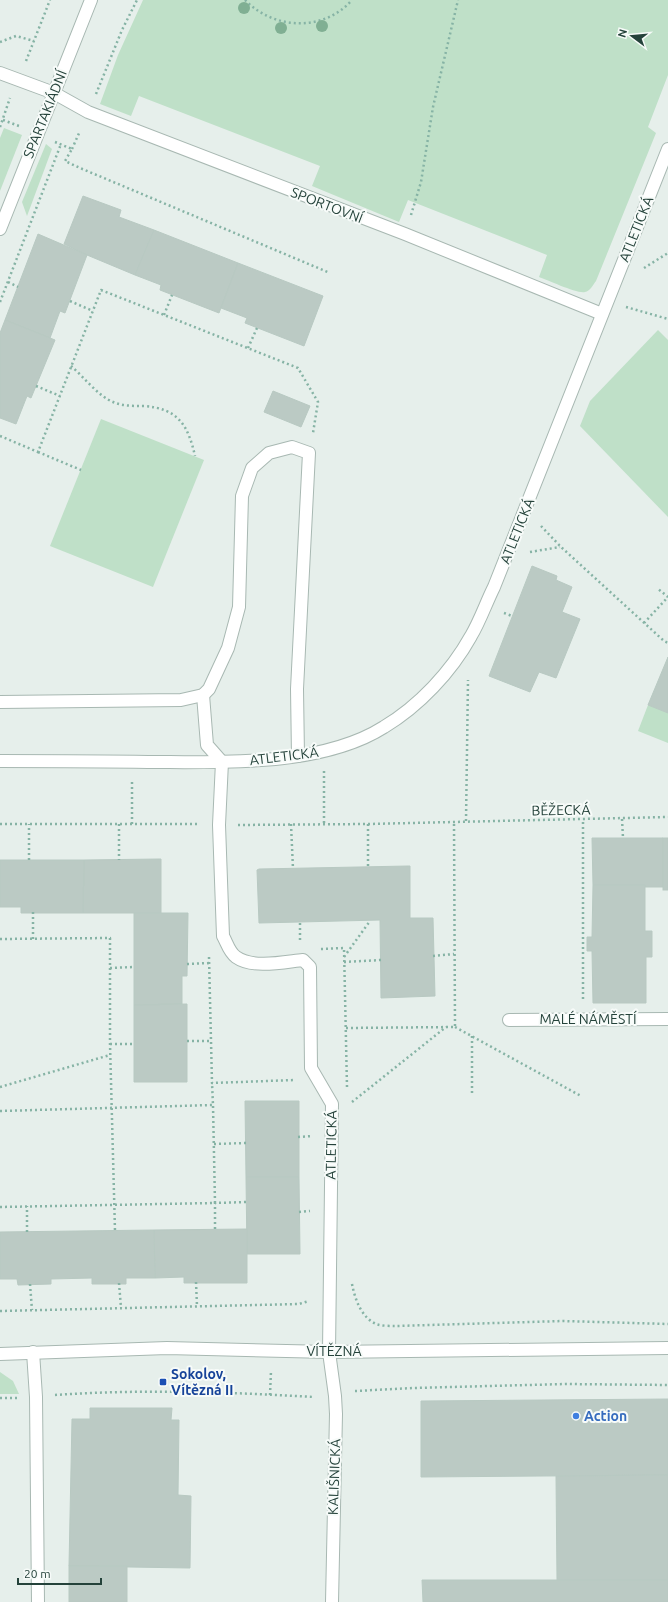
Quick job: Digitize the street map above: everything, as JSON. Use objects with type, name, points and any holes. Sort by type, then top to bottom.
[{"type":"street","name":"SPARTAKIÁDNÍ","points":[[0,229],[91,0]]},
{"type":"street","name":"SPORTOVNÍ","points":[[0,72],[54,92],[88,112],[405,234],[602,314]]},
{"type":"street","name":"ATLETICKÁ","points":[[0,761],[222,762],[298,756],[343,747],[384,728],[416,703],[438,683],[456,660],[471,636],[494,587],[668,149]]},
{"type":"street","points":[[0,702],[181,700],[203,695],[209,689],[228,648],[238,607],[242,496],[252,468],[269,453],[292,447],[309,453],[296,689],[298,756]]},
{"type":"street","points":[[203,695],[207,745],[222,762]]},
{"type":"street","name":"ATLETICKÁ","points":[[222,762],[219,825],[223,936],[229,949],[236,957],[254,964],[304,960],[310,966],[311,1068],[332,1104],[329,1352]]},
{"type":"street","name":"MALÉ NÁMĚSTÍ","points":[[509,1020],[668,1019]]},
{"type":"street","name":"VÍTĚZNÁ","points":[[0,1354],[167,1348],[329,1352],[668,1348]]},
{"type":"street","points":[[33,1352],[36,1397],[38,1602]]},
{"type":"street","name":"KALIŠNICKÁ","points":[[329,1352],[335,1396],[332,1602]]},
{"type":"path","points":[[0,127],[10,96],[19,79],[50,0]]},
{"type":"path","points":[[137,0],[122,30],[72,149],[65,161],[330,273]]},
{"type":"path","points":[[245,0],[252,8],[267,17],[283,22],[300,24],[317,22],[333,16],[347,6],[352,0]]},
{"type":"path","points":[[405,234],[421,182],[433,107],[458,0]]},
{"type":"path","points":[[0,42],[16,36],[34,41]]},
{"type":"path","points":[[3,120],[72,149]]},
{"type":"path","points":[[0,302],[60,144]]},
{"type":"path","points":[[8,282],[18,286]]},
{"type":"path","points":[[38,452],[101,290],[298,368],[318,402],[309,453]]},
{"type":"path","points":[[164,315],[172,294]]},
{"type":"path","points":[[70,301],[93,310]]},
{"type":"path","points":[[620,305],[668,319]]},
{"type":"path","points":[[248,348],[257,328]]},
{"type":"path","points":[[71,366],[103,396],[113,402],[123,405],[156,407],[167,410],[179,418],[187,431],[195,456]]},
{"type":"path","points":[[36,386],[60,396]]},
{"type":"path","points":[[0,436],[81,470]]},
{"type":"path","points":[[540,525],[561,547],[668,643]]},
{"type":"path","points":[[527,552],[561,547]]},
{"type":"path","points":[[644,623],[668,597],[657,588]]},
{"type":"path","points":[[466,821],[468,673]]},
{"type":"path","points":[[324,751],[324,824]]},
{"type":"path","points":[[132,778],[132,824]]},
{"type":"path","name":"BĚŽECKÁ","points":[[454,822],[668,817]]},
{"type":"path","points":[[583,819],[583,1019]]},
{"type":"path","points":[[622,819],[623,838]]},
{"type":"path","points":[[0,824],[219,825],[454,822],[455,1027]]},
{"type":"path","points":[[29,860],[30,824]]},
{"type":"path","points":[[119,824],[119,860]]},
{"type":"path","points":[[291,824],[293,869]]},
{"type":"path","points":[[368,824],[368,868]]},
{"type":"path","points":[[32,912],[33,939]]},
{"type":"path","points":[[344,957],[370,920]]},
{"type":"path","points":[[300,922],[300,943]]},
{"type":"path","points":[[0,939],[110,938],[110,1055],[115,1230]]},
{"type":"path","points":[[433,956],[454,954]]},
{"type":"path","points":[[209,956],[215,1229]]},
{"type":"path","points":[[344,962],[381,960]]},
{"type":"path","points":[[187,964],[210,963]]},
{"type":"path","points":[[110,968],[134,967]]},
{"type":"path","points":[[347,1106],[446,1027]]},
{"type":"path","points":[[346,1028],[455,1027],[581,1096]]},
{"type":"path","points":[[472,1036],[472,1093]]},
{"type":"path","points":[[187,1042],[212,1040]]},
{"type":"path","points":[[110,1044],[134,1044]]},
{"type":"path","points":[[0,1087],[110,1055]]},
{"type":"path","points":[[212,1083],[296,1080]]},
{"type":"path","points":[[0,1111],[212,1106]]},
{"type":"path","points":[[214,1144],[246,1142]]},
{"type":"path","points":[[0,1207],[246,1202]]},
{"type":"path","points":[[27,1206],[27,1232]]},
{"type":"path","points":[[351,1278],[355,1299],[363,1313],[376,1324],[396,1326],[563,1321],[668,1324]]},
{"type":"path","points":[[196,1282],[197,1306]]},
{"type":"path","points":[[119,1283],[121,1308]]},
{"type":"path","points":[[30,1284],[32,1310]]},
{"type":"path","points":[[0,1311],[299,1304],[314,1300]]},
{"type":"path","points":[[0,1398],[100,1392],[243,1393],[317,1397],[335,1396],[357,1391],[413,1388],[566,1384],[668,1385]]},
{"type":"green space","points":[[143,0],[668,0],[668,75],[648,127],[656,133],[596,281],[591,288],[585,292],[581,292],[569,289],[539,277],[547,255],[408,200],[399,222],[312,186],[320,166],[139,96],[131,116],[100,104],[118,55]]},
{"type":"green space","points":[[4,128],[22,135],[0,191],[0,138]]},
{"type":"green space","points":[[46,144],[52,149],[27,216],[22,202]]},
{"type":"green space","points":[[658,330],[668,340],[668,517],[580,426],[590,401]]},
{"type":"green space","points":[[101,419],[204,460],[153,587],[50,546]]},
{"type":"green space","points":[[648,705],[668,713],[668,743],[638,731]]},
{"type":"green space","points":[[0,1372],[13,1381],[19,1394],[0,1394]]},
{"type":"building","points":[[83,196],[121,210],[119,217],[154,230],[135,275],[64,244]]},
{"type":"building","points":[[154,230],[238,263],[219,313],[160,290],[161,285],[135,275]]},
{"type":"building","points":[[38,234],[87,255],[65,313],[60,311],[50,338],[5,320]]},
{"type":"building","points":[[238,263],[323,296],[304,346],[245,323],[247,318],[221,308]]},
{"type":"building","points":[[5,320],[55,340],[31,398],[27,396],[16,424],[0,418],[0,333]]},
{"type":"building","points":[[273,391],[310,406],[301,427],[264,412]]},
{"type":"building","points":[[532,566],[557,576],[556,580],[572,587],[562,612],[580,619],[556,678],[539,672],[530,692],[489,676]]},
{"type":"building","points":[[668,657],[668,713],[648,705]]},
{"type":"building","points":[[592,838],[663,838],[663,887],[645,887],[645,885],[593,885]]},
{"type":"building","points":[[663,838],[668,838],[668,890],[663,890]]},
{"type":"building","points":[[161,859],[161,913],[83,913],[84,860]]},
{"type":"building","points":[[0,860],[84,860],[83,913],[21,913],[21,907],[0,907]]},
{"type":"building","points":[[410,866],[410,918],[433,918],[435,996],[381,998],[380,920],[259,923],[257,870],[259,869]]},
{"type":"building","points":[[593,885],[645,885],[645,931],[652,931],[652,957],[646,957],[646,1003],[593,1003],[592,951],[587,951],[587,937],[592,937]]},
{"type":"building","points":[[134,913],[188,913],[187,976],[182,976],[182,1004],[134,1005]]},
{"type":"building","points":[[187,1004],[187,1082],[134,1082],[134,1005]]},
{"type":"building","points":[[245,1101],[299,1101],[299,1177],[246,1177]]},
{"type":"building","points":[[246,1177],[299,1177],[300,1254],[247,1254]]},
{"type":"building","points":[[247,1229],[247,1283],[184,1283],[184,1277],[155,1278],[154,1230]]},
{"type":"building","points":[[154,1230],[155,1278],[126,1278],[126,1284],[92,1284],[92,1278],[51,1279],[51,1284],[18,1285],[17,1279],[0,1279],[0,1232]]},
{"type":"building","points":[[668,1399],[668,1475],[421,1477],[421,1401]]},
{"type":"building","points":[[90,1408],[172,1408],[171,1420],[179,1420],[178,1495],[191,1496],[190,1568],[69,1566],[72,1419],[90,1419]]},
{"type":"building","points":[[668,1475],[668,1580],[557,1580],[556,1476]]},
{"type":"building","points":[[69,1566],[127,1566],[127,1602],[69,1602]]},
{"type":"building","points":[[422,1580],[668,1580],[668,1602],[423,1602]]},
{"type":"place","name":"Sokolov, Vítězná II","points":[[163,1382]]},
{"type":"place","name":"Action","points":[[576,1416]]}]
